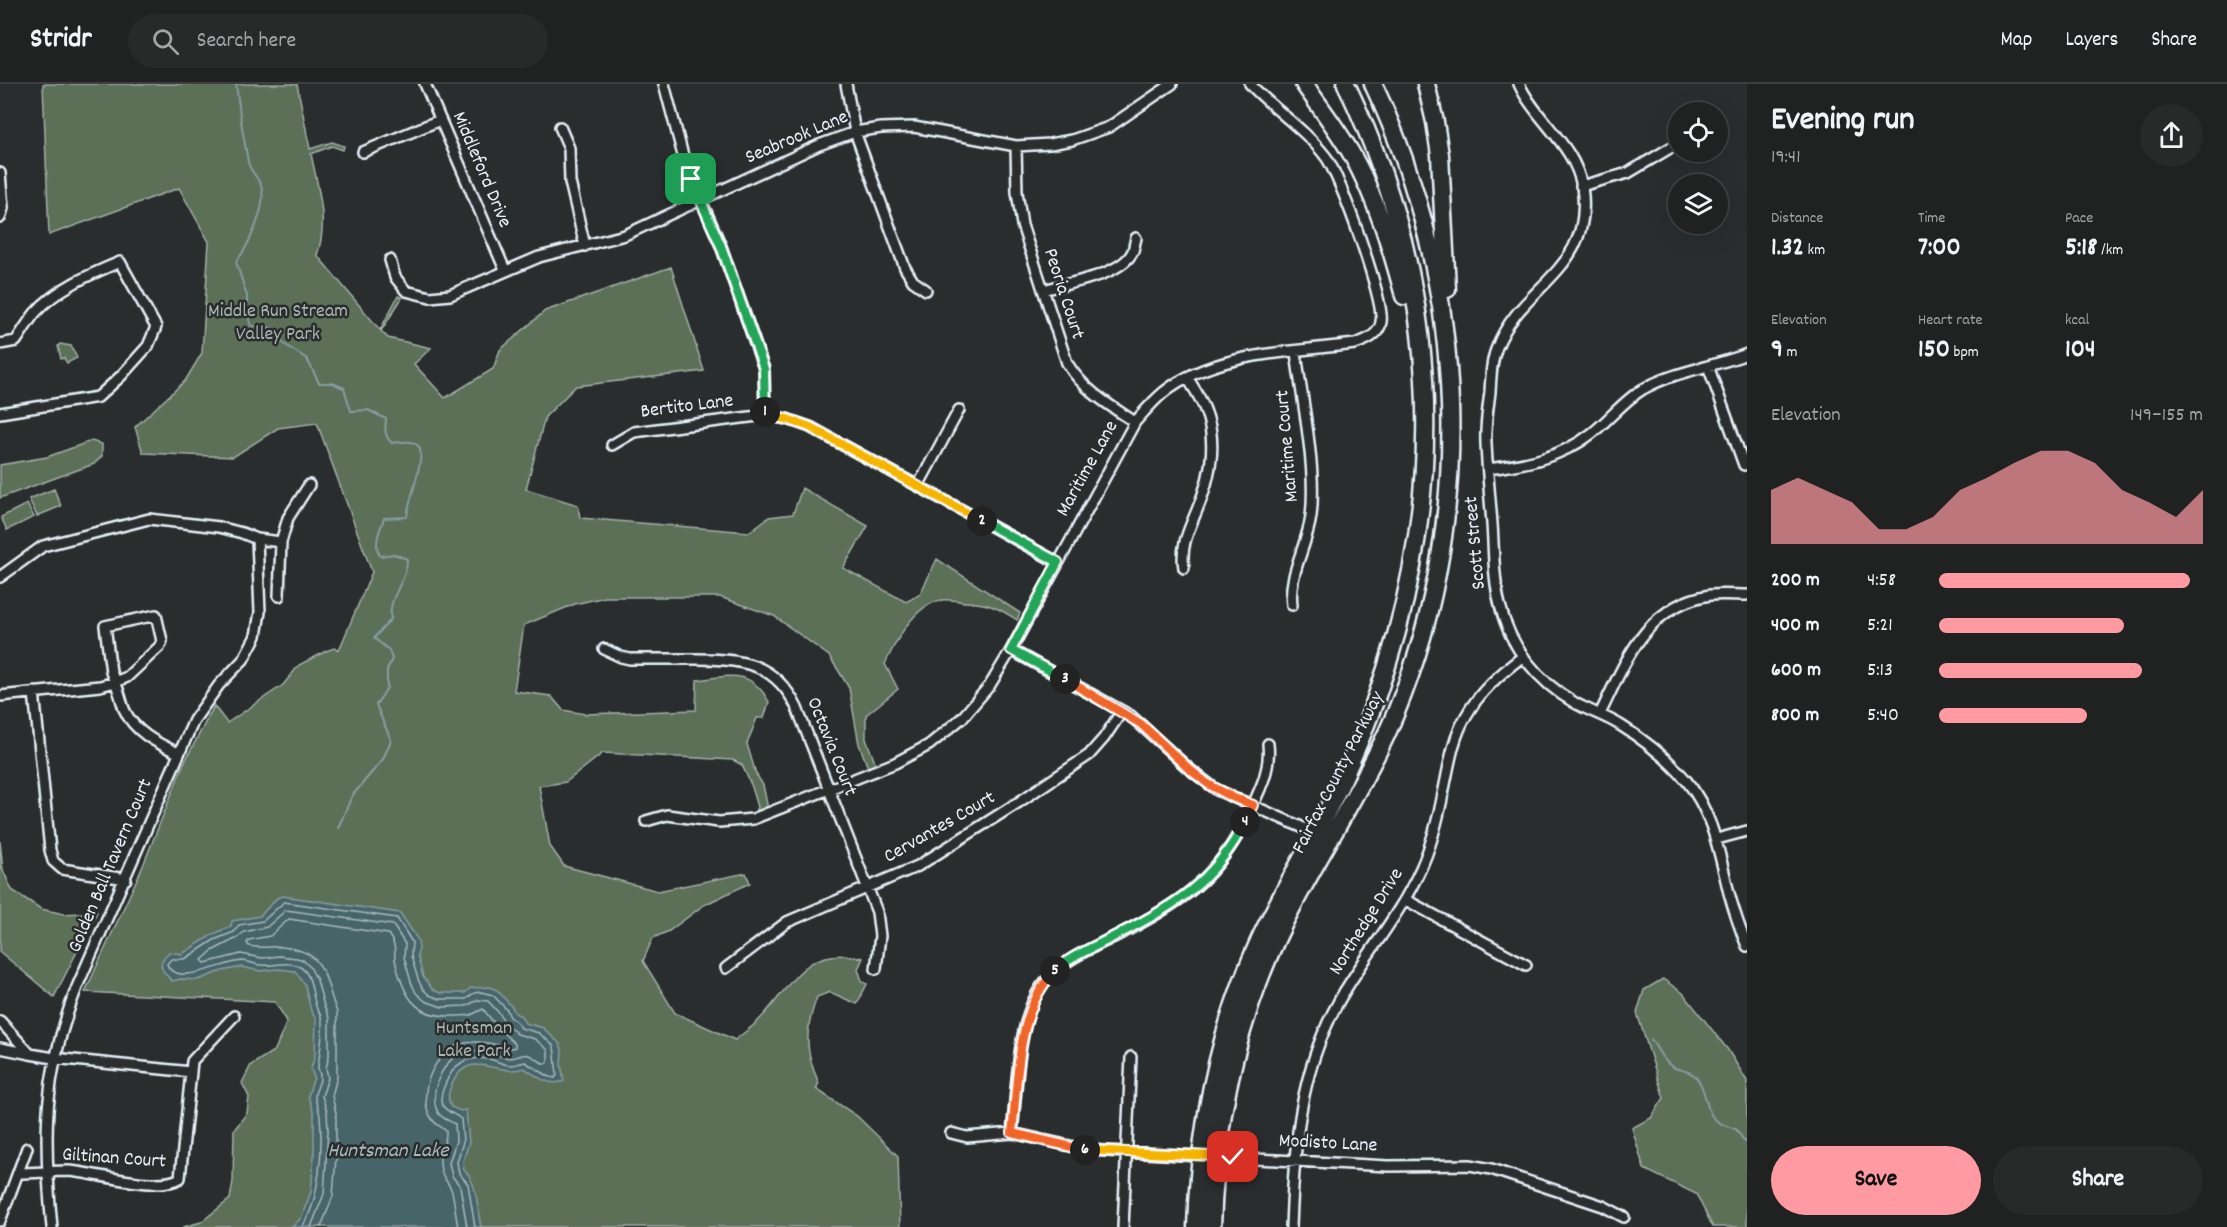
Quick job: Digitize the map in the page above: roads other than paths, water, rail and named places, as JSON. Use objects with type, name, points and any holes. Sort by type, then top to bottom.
[{"type":"highway","points":[[1304,84],[1352,156],[1385,231],[1409,316],[1426,433]]},
{"type":"highway","name":"Fairfax County Parkway","points":[[1212,1227],[1207,1112],[1216,1066],[1234,1003],[1260,939],[1347,771],[1366,725],[1396,638],[1409,589],[1418,539],[1426,433],[1425,381],[1420,331],[1406,253],[1392,200],[1376,152],[1346,84]]},
{"type":"highway","name":"Fairfax County Parkway","points":[[1196,1227],[1209,1156],[1233,1065],[1260,980],[1286,919],[1362,783],[1387,732],[1408,681],[1422,637],[1437,573],[1448,479],[1450,411],[1446,344],[1438,287],[1420,209],[1393,130],[1373,84]]},
{"type":"highway","points":[[1426,84],[1436,122],[1442,173],[1447,284],[1446,344]]},
{"type":"street","name":"Middleford Drive","points":[[425,84],[505,270]]},
{"type":"street","points":[[664,84],[685,163],[721,246],[764,369],[765,415]]},
{"type":"street","points":[[846,84],[855,132],[904,268],[913,281],[926,290]]},
{"type":"street","name":"Seabrook Lane","points":[[390,260],[395,277],[406,291],[430,297],[450,296],[539,257],[625,235],[819,145],[855,132],[880,128],[914,128],[1016,146],[1050,144],[1093,134],[1123,119],[1172,84]]},
{"type":"street","name":"Maritime Lane","points":[[646,820],[668,815],[719,822],[745,821],[895,764],[929,745],[976,703],[1011,650],[1135,422],[1162,393],[1187,377],[1220,363],[1362,342],[1374,335],[1381,325],[1380,302],[1339,180],[1327,159],[1309,138],[1250,84]]},
{"type":"street","name":"Scott Street","points":[[1519,84],[1533,109],[1568,151],[1581,186],[1582,219],[1579,235],[1572,251],[1557,273],[1510,321],[1496,348],[1486,431],[1497,593],[1506,623],[1522,657],[1537,674],[1562,695],[1646,741],[1672,765],[1700,801],[1717,839],[1730,895],[1747,946]]},
{"type":"street","points":[[363,152],[440,120]]},
{"type":"street","points":[[560,127],[569,148],[570,183],[585,246]]},
{"type":"street","name":"Peoria Court","points":[[1016,146],[1019,206],[1028,244],[1063,351],[1073,373],[1089,390],[1135,422]]},
{"type":"street","points":[[1581,186],[1628,173],[1668,149]]},
{"type":"street","points":[[0,173],[3,208],[0,218]]},
{"type":"street","points":[[1043,290],[1099,275],[1122,264],[1133,251],[1136,237]]},
{"type":"street","points":[[0,344],[16,341],[36,312],[53,297],[87,276],[120,262],[156,327],[148,346],[98,397],[0,413]]},
{"type":"street","name":"Maritime Court","points":[[1292,605],[1291,584],[1307,539],[1312,496],[1311,470],[1296,352]]},
{"type":"street","points":[[1488,469],[1527,464],[1561,452],[1590,435],[1623,403],[1642,390],[1666,378],[1747,354]]},
{"type":"street","points":[[1708,366],[1744,465]]},
{"type":"street","points":[[1184,568],[1182,556],[1184,544],[1208,482],[1211,438],[1205,410],[1187,377]]},
{"type":"street","points":[[918,486],[959,410]]},
{"type":"street","name":"Bertito Lane","points":[[612,445],[634,432],[765,415],[787,419],[810,427],[1058,562]]},
{"type":"street","points":[[279,596],[282,542],[288,518],[309,485]]},
{"type":"street","points":[[0,577],[43,546],[149,519],[219,527],[257,539],[282,542]]},
{"type":"street","name":"Golden Ball Tavern Court","points":[[52,1227],[46,1173],[46,1122],[54,1058],[63,1026],[77,987],[126,879],[178,753],[206,701],[243,660],[256,636],[260,612],[257,539]]},
{"type":"street","points":[[1600,714],[1637,641],[1656,620],[1677,606],[1696,598],[1715,595],[1747,595]]},
{"type":"street","points":[[0,696],[100,686],[115,682],[127,677],[160,646],[162,640],[156,615],[105,626],[111,672],[115,682],[125,710],[140,731],[158,744],[178,753]]},
{"type":"street","name":"Octavia Court","points":[[604,649],[630,659],[735,660],[766,671],[781,684],[793,700],[868,887],[880,926],[876,969]]},
{"type":"street","points":[[1011,650],[1122,711],[1141,724],[1208,784],[1234,798],[1315,833]]},
{"type":"street","name":"Northedge Drive","points":[[1292,1227],[1294,1159],[1302,1097],[1324,1031],[1340,999],[1406,900],[1433,835],[1452,750],[1462,722],[1492,681],[1522,657]]},
{"type":"street","points":[[34,692],[53,861],[62,869],[126,879]]},
{"type":"street","name":"Cervantes Court","points":[[726,968],[787,922],[918,866],[1078,764],[1098,746],[1122,711]]},
{"type":"street","points":[[1012,1133],[1024,1027],[1031,1005],[1042,986],[1070,960],[1157,915],[1188,894],[1226,854],[1244,825],[1269,765],[1268,744]]},
{"type":"street","points":[[1717,839],[1747,831]]},
{"type":"street","points":[[1406,900],[1526,965]]},
{"type":"street","name":"Giltinan Court","points":[[46,1173],[70,1171],[139,1182],[173,1182],[180,1178],[192,1061],[234,1016]]},
{"type":"street","points":[[0,1021],[30,1053]]},
{"type":"street","points":[[0,1048],[54,1058],[191,1072]]},
{"type":"street","points":[[1123,1227],[1131,1057]]},
{"type":"street","name":"Modisto Lane","points":[[951,1134],[967,1137],[1012,1133],[1074,1149],[1294,1159],[1388,1166],[1450,1164],[1482,1167],[1603,1206],[1624,1217]]},
{"type":"street","points":[[0,1221],[27,1148]]},
{"type":"street","points":[[18,1173],[46,1173]]},
{"type":"water","name":"Huntsman Lake","points":[[283,896],[400,913],[418,940],[417,955],[423,977],[433,990],[441,993],[465,993],[471,988],[490,987],[497,990],[525,1023],[543,1028],[559,1043],[562,1049],[561,1065],[564,1081],[548,1082],[524,1068],[514,1070],[475,1065],[459,1073],[452,1084],[448,1095],[451,1107],[461,1111],[466,1110],[469,1143],[463,1161],[464,1170],[472,1182],[481,1227],[292,1227],[301,1218],[311,1192],[314,1156],[314,1114],[308,1096],[314,1077],[311,1069],[315,1055],[316,1019],[311,1011],[305,985],[295,971],[278,969],[260,971],[242,967],[222,971],[198,980],[172,981],[161,964],[169,952],[182,954],[231,926],[232,921],[260,916],[277,898]]},
{"type":"waterway","points":[[236,84],[248,162],[260,183],[262,194],[262,204],[256,226],[236,262],[247,296],[247,314],[251,326],[273,328],[284,344],[307,359],[319,383],[332,383],[344,388],[351,411],[368,410],[386,419],[386,435],[392,443],[414,443],[421,452],[407,517],[384,518],[377,542],[380,556],[394,554],[407,559],[404,574],[392,604],[391,619],[374,638],[389,650],[392,659],[387,670],[387,688],[376,705],[391,740],[383,759],[352,796],[338,828]]},
{"type":"waterway","points":[[1651,1039],[1667,1063],[1696,1077],[1711,1115],[1724,1125],[1736,1129],[1747,1145]]},
{"type":"park label","name":"Middle Run Stream Valley Park","points":[[278,324]]},
{"type":"park label","name":"Huntsman Lake Park","points":[[474,1040]]}]
